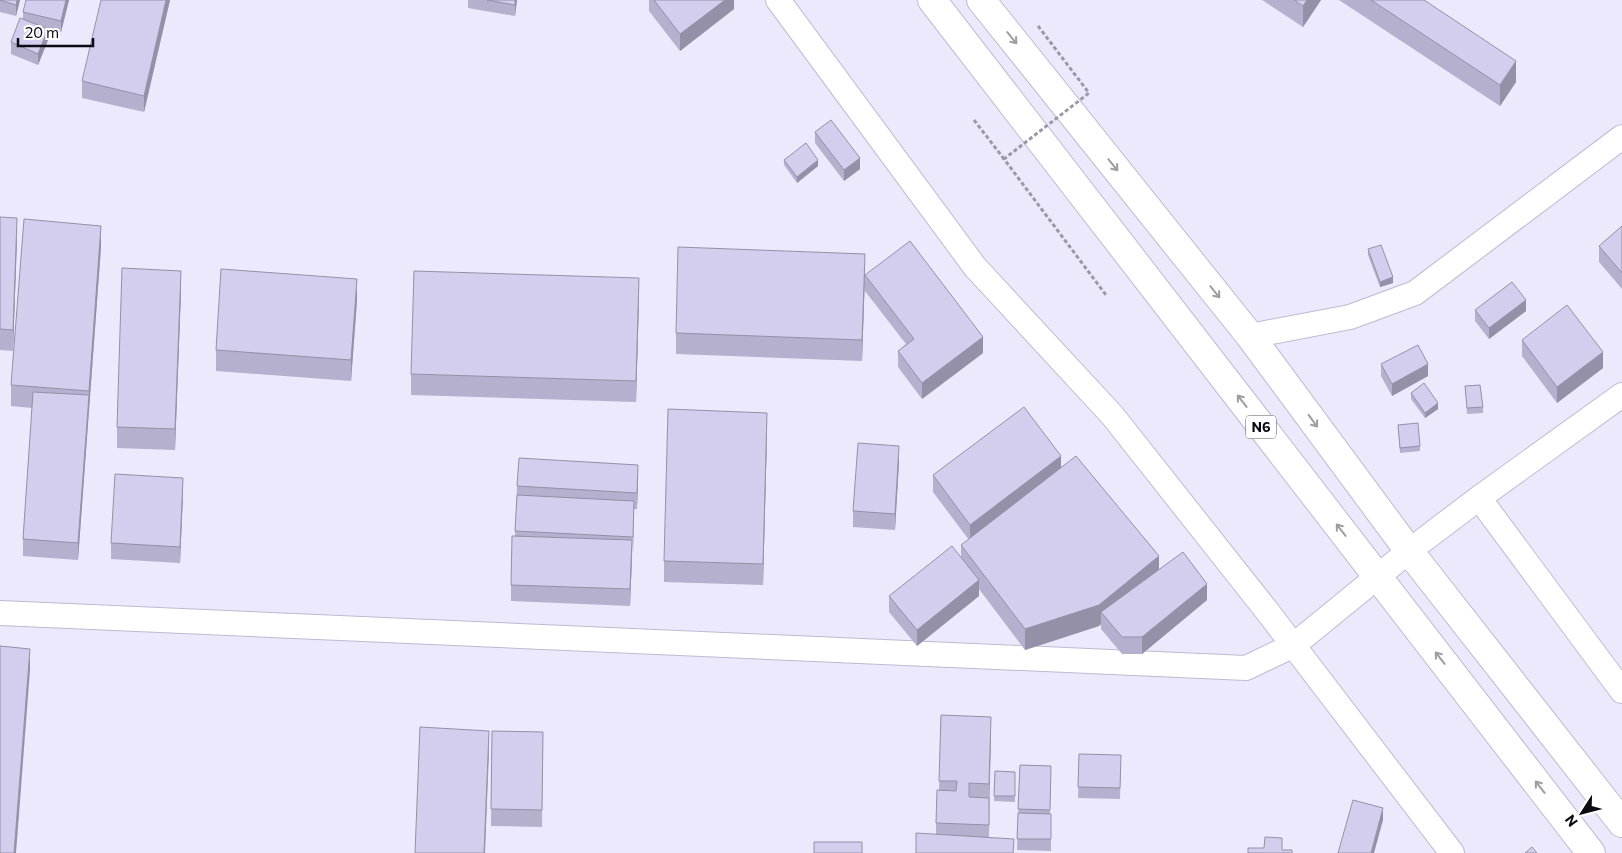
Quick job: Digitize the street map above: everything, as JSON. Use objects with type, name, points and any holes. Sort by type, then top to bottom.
[{"type":"highway","name":"N6","points":[[932,0],[1591,853]]},
{"type":"highway","points":[[981,0],[1250,336],[1409,551],[1622,824]]},
{"type":"street","points":[[778,0],[976,267],[1112,415],[1294,645],[1452,853]]},
{"type":"street","points":[[1250,336],[1350,317],[1414,293],[1622,137]]},
{"type":"street","points":[[0,613],[1246,668],[1294,645],[1409,551],[1622,395]]},
{"type":"street","points":[[1479,498],[1622,691]]},
{"type":"path","points":[[1004,159],[1089,93],[1038,26]]},
{"type":"path","points":[[974,120],[1106,295]]},
{"type":"building","points":[[0,0],[17,0],[16,5]]},
{"type":"building","points":[[26,0],[66,0],[61,21],[23,12]]},
{"type":"building","points":[[101,0],[166,0],[144,96],[82,81]]},
{"type":"building","points":[[487,0],[515,0],[515,5]]},
{"type":"building","points":[[654,0],[725,0],[680,34]]},
{"type":"building","points":[[1294,0],[1307,0],[1303,6]]},
{"type":"building","points":[[1371,0],[1424,0],[1516,61],[1500,85]]},
{"type":"building","points":[[20,18],[48,29],[38,54],[11,42]]},
{"type":"building","points":[[831,120],[860,158],[844,170],[815,132]]},
{"type":"building","points":[[806,143],[818,160],[797,177],[784,160]]},
{"type":"building","points":[[0,217],[17,218],[13,330],[0,329]]},
{"type":"building","points":[[24,219],[101,226],[89,391],[11,385]]},
{"type":"building","points":[[1622,226],[1622,273],[1599,246]]},
{"type":"building","points":[[910,241],[983,337],[922,383],[898,351],[914,339],[865,275]]},
{"type":"building","points":[[1381,245],[1393,277],[1380,282],[1368,249]]},
{"type":"building","points":[[678,247],[865,254],[862,340],[676,333]]},
{"type":"building","points":[[122,268],[181,271],[175,429],[117,427]]},
{"type":"building","points":[[221,269],[357,279],[351,360],[216,350]]},
{"type":"building","points":[[414,271],[639,278],[636,381],[411,374]]},
{"type":"building","points":[[1512,282],[1526,300],[1489,328],[1475,310]]},
{"type":"building","points":[[1567,305],[1603,352],[1557,387],[1522,340]]},
{"type":"building","points":[[1418,345],[1428,364],[1392,384],[1381,364]]},
{"type":"building","points":[[1424,383],[1438,403],[1425,413],[1411,393]]},
{"type":"building","points":[[1480,385],[1483,407],[1467,408],[1465,386]]},
{"type":"building","points":[[33,392],[89,395],[78,543],[23,539]]},
{"type":"building","points":[[1024,407],[1061,456],[970,525],[933,475]]},
{"type":"building","points":[[668,409],[767,413],[763,564],[664,561]]},
{"type":"building","points":[[1418,423],[1420,446],[1400,448],[1398,425]]},
{"type":"building","points":[[858,443],[899,446],[895,514],[853,511]]},
{"type":"building","points":[[1076,456],[1159,556],[1099,605],[1025,629],[961,545]]},
{"type":"building","points":[[519,458],[638,465],[637,493],[517,486]]},
{"type":"building","points":[[115,474],[183,478],[180,547],[111,543]]},
{"type":"building","points":[[517,495],[634,501],[633,537],[515,531]]},
{"type":"building","points":[[512,536],[632,540],[630,589],[511,585]]},
{"type":"building","points":[[952,546],[979,580],[917,630],[889,596]]},
{"type":"building","points":[[1183,552],[1207,584],[1142,637],[1122,637],[1101,612]]},
{"type":"building","points":[[0,646],[30,649],[14,853],[0,853]]},
{"type":"building","points":[[941,715],[991,717],[989,784],[969,783],[969,797],[989,798],[989,825],[936,823],[937,790],[956,791],[957,781],[939,781]]},
{"type":"building","points":[[420,727],[489,731],[484,853],[415,853]]},
{"type":"building","points":[[492,731],[543,732],[542,810],[491,809]]},
{"type":"building","points":[[1079,754],[1121,755],[1120,788],[1078,787]]},
{"type":"building","points":[[1020,765],[1051,766],[1050,810],[1018,809]]},
{"type":"building","points":[[995,771],[1015,772],[1015,796],[994,796]]},
{"type":"building","points":[[1353,800],[1383,808],[1371,853],[1338,853]]},
{"type":"building","points":[[1018,813],[1051,814],[1051,839],[1017,839]]},
{"type":"building","points":[[916,833],[1014,839],[1013,853],[916,853]]},
{"type":"building","points":[[1265,837],[1282,838],[1282,850],[1292,850],[1292,853],[1248,853],[1248,848],[1264,848]]},
{"type":"building","points":[[814,842],[862,842],[862,853],[814,853]]},
{"type":"building","points":[[1532,847],[1537,853],[1525,853]]}]
